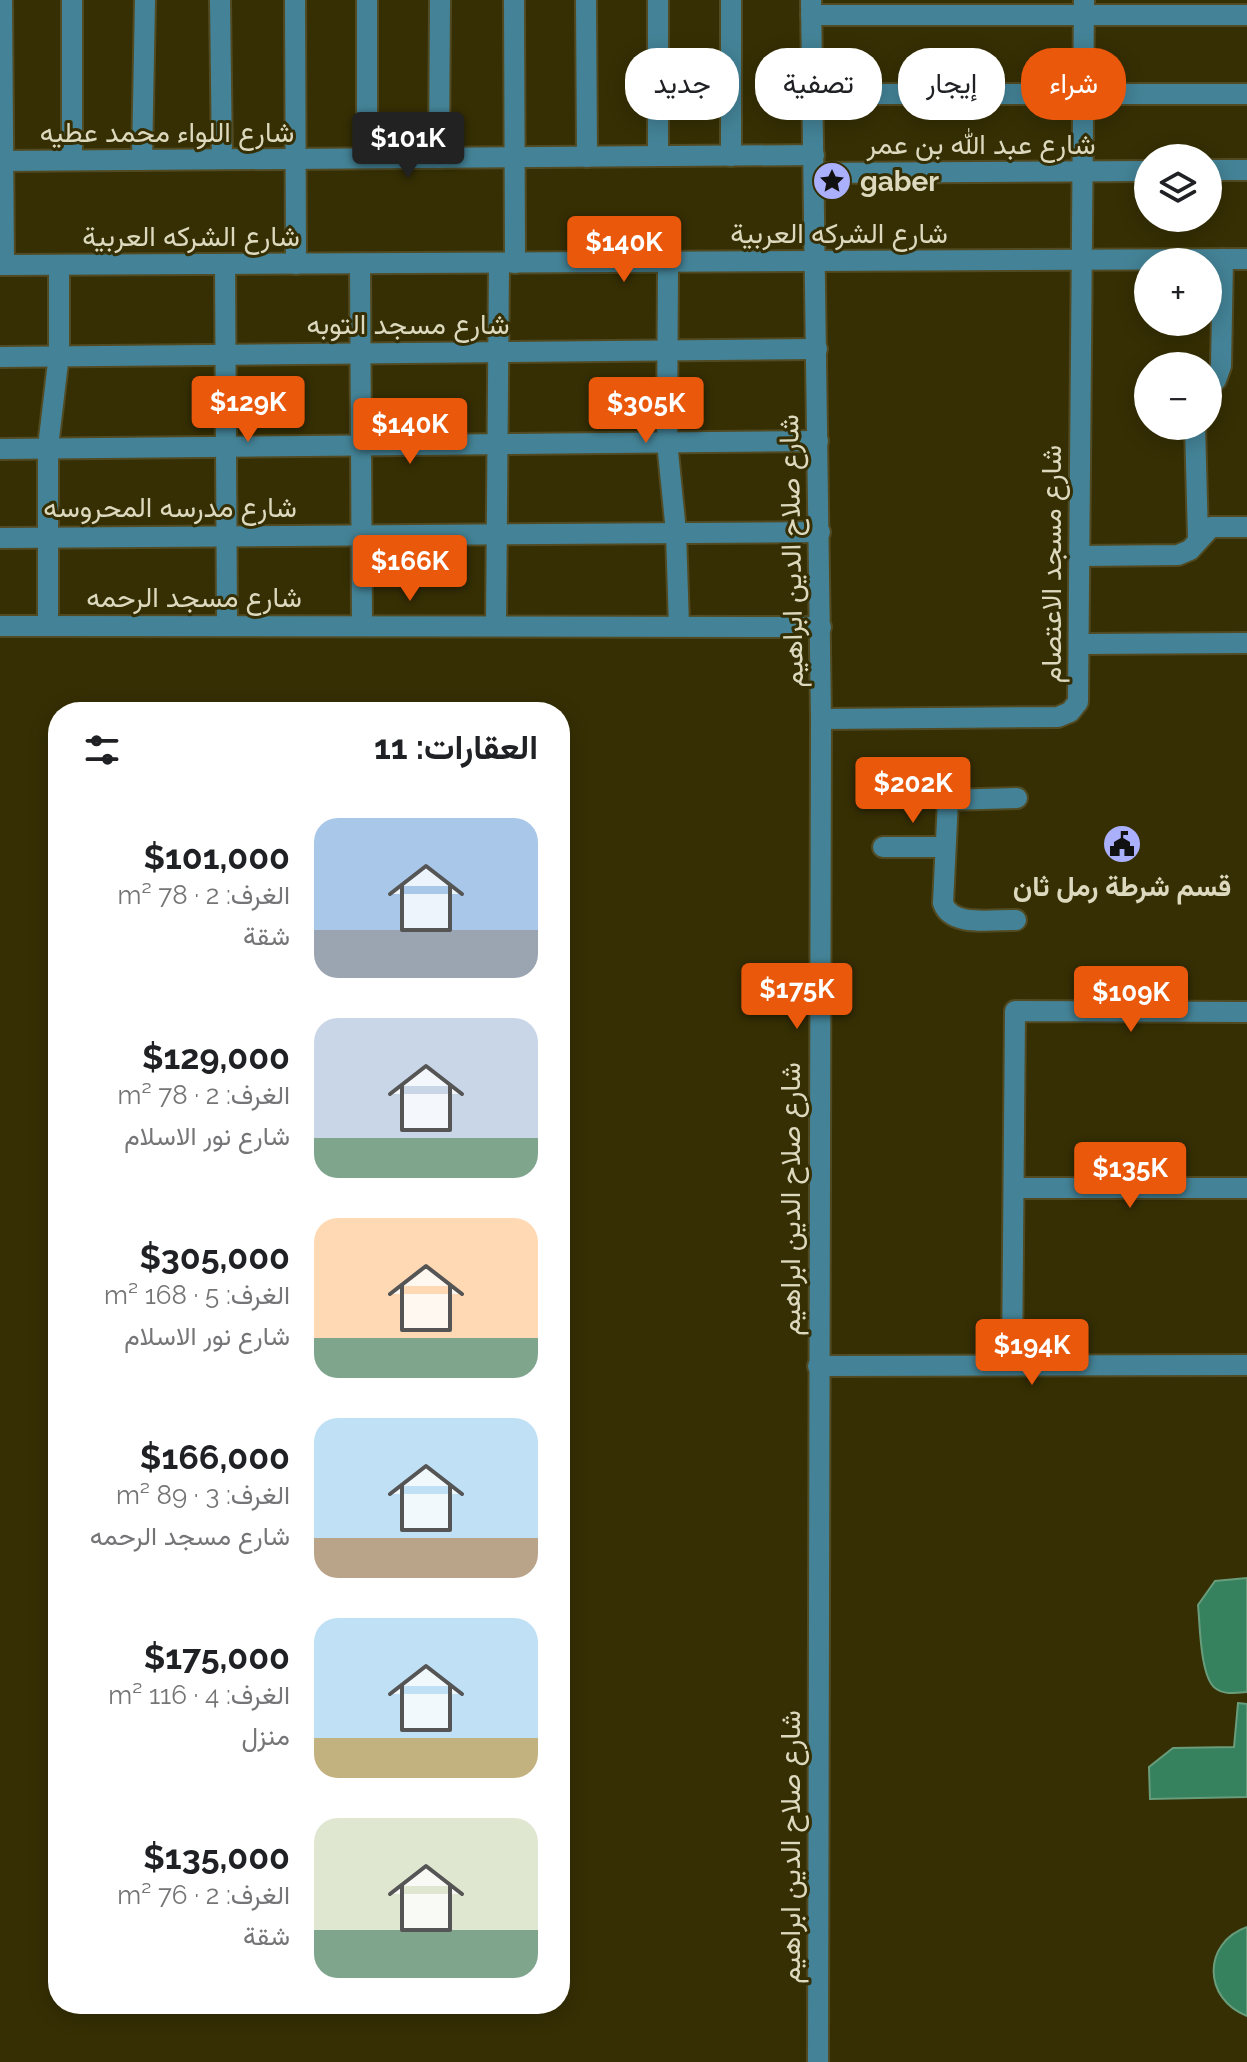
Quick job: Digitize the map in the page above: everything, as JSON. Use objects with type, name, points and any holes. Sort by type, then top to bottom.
[{"type":"street","points":[[72,0],[72,160]]},
{"type":"street","points":[[142,160],[145,0]]},
{"type":"street","points":[[220,0],[222,159]]},
{"type":"street","points":[[295,0],[296,264]]},
{"type":"street","points":[[367,0],[367,158]]},
{"type":"street","points":[[439,158],[440,0]]},
{"type":"street","points":[[496,626],[498,351],[515,157],[514,0]]},
{"type":"street","points":[[586,0],[587,157]]},
{"type":"street","points":[[658,0],[658,156]]},
{"type":"street","points":[[731,0],[731,156]]},
{"type":"street","points":[[1,4],[2,265]]},
{"type":"street","points":[[811,7],[1084,8],[1247,15]]},
{"type":"street","name":"شارع صلاح الدين ابراهيم","points":[[811,7],[811,48]]},
{"type":"street","name":"شارع مسجد الاعتصام","points":[[1084,8],[1084,48]]},
{"type":"street","points":[[882,94],[1021,94]]},
{"type":"street","points":[[1126,94],[1247,94]]},
{"type":"street","name":"شارع صلاح الدين ابراهيم","points":[[813,120],[821,627],[818,2062]]},
{"type":"street","name":"شارع مسجد الاعتصام","points":[[821,719],[1064,715],[1078,702],[1083,120]]},
{"type":"street","name":"شارع اللواء محمد عطيه","points":[[2,161],[731,156],[814,164]]},
{"type":"street","name":"شارع عبد الله بن عمر","points":[[814,164],[1134,171]]},
{"type":"street","points":[[1222,170],[1247,170]]},
{"type":"street","points":[[1221,352],[1223,259]]},
{"type":"street","name":"شارع الشركه العربية","points":[[2,265],[1247,259]]},
{"type":"street","points":[[668,262],[667,442],[676,532],[679,626]]},
{"type":"street","points":[[225,264],[227,625]]},
{"type":"street","points":[[360,264],[362,625]]},
{"type":"street","points":[[48,624],[48,447],[59,354],[59,265]]},
{"type":"street","name":"شارع مسجد التوبه","points":[[0,357],[59,354],[817,349]]},
{"type":"street","points":[[1195,440],[1198,538]]},
{"type":"street","points":[[0,449],[818,441]]},
{"type":"street","points":[[1080,556],[1178,555],[1190,550],[1211,527],[1247,527]]},
{"type":"street","name":"شارع مدرسه المحروسه","points":[[0,538],[47,535],[820,532]]},
{"type":"street","name":"شارع مسجد الرحمه","points":[[0,626],[821,627]]},
{"type":"street","points":[[1079,644],[1247,643]]},
{"type":"street","points":[[1016,920],[956,919],[947,913],[943,903],[948,800],[1017,798]]},
{"type":"street","points":[[883,847],[944,847]]},
{"type":"street","points":[[1012,1365],[1015,1011],[1247,1012]]},
{"type":"street","points":[[1014,1188],[1247,1188]]},
{"type":"street","points":[[818,1366],[1247,1365]]},
{"type":"shaded area","points":[[1247,1578],[1247,1692],[1226,1693],[1215,1688],[1206,1673],[1198,1605],[1215,1581]]},
{"type":"shaded area","points":[[1238,1703],[1247,1704],[1247,1797],[1150,1799],[1149,1767],[1173,1748],[1234,1747]]},
{"type":"shaded area","points":[[1247,1927],[1247,2016],[1222,1997],[1214,1971],[1222,1945]]},
{"type":"place","name":"gaber","points":[[832,181]]},
{"type":"place","name":"قسم شرطة رمل ثان","points":[[1122,844]]}]
